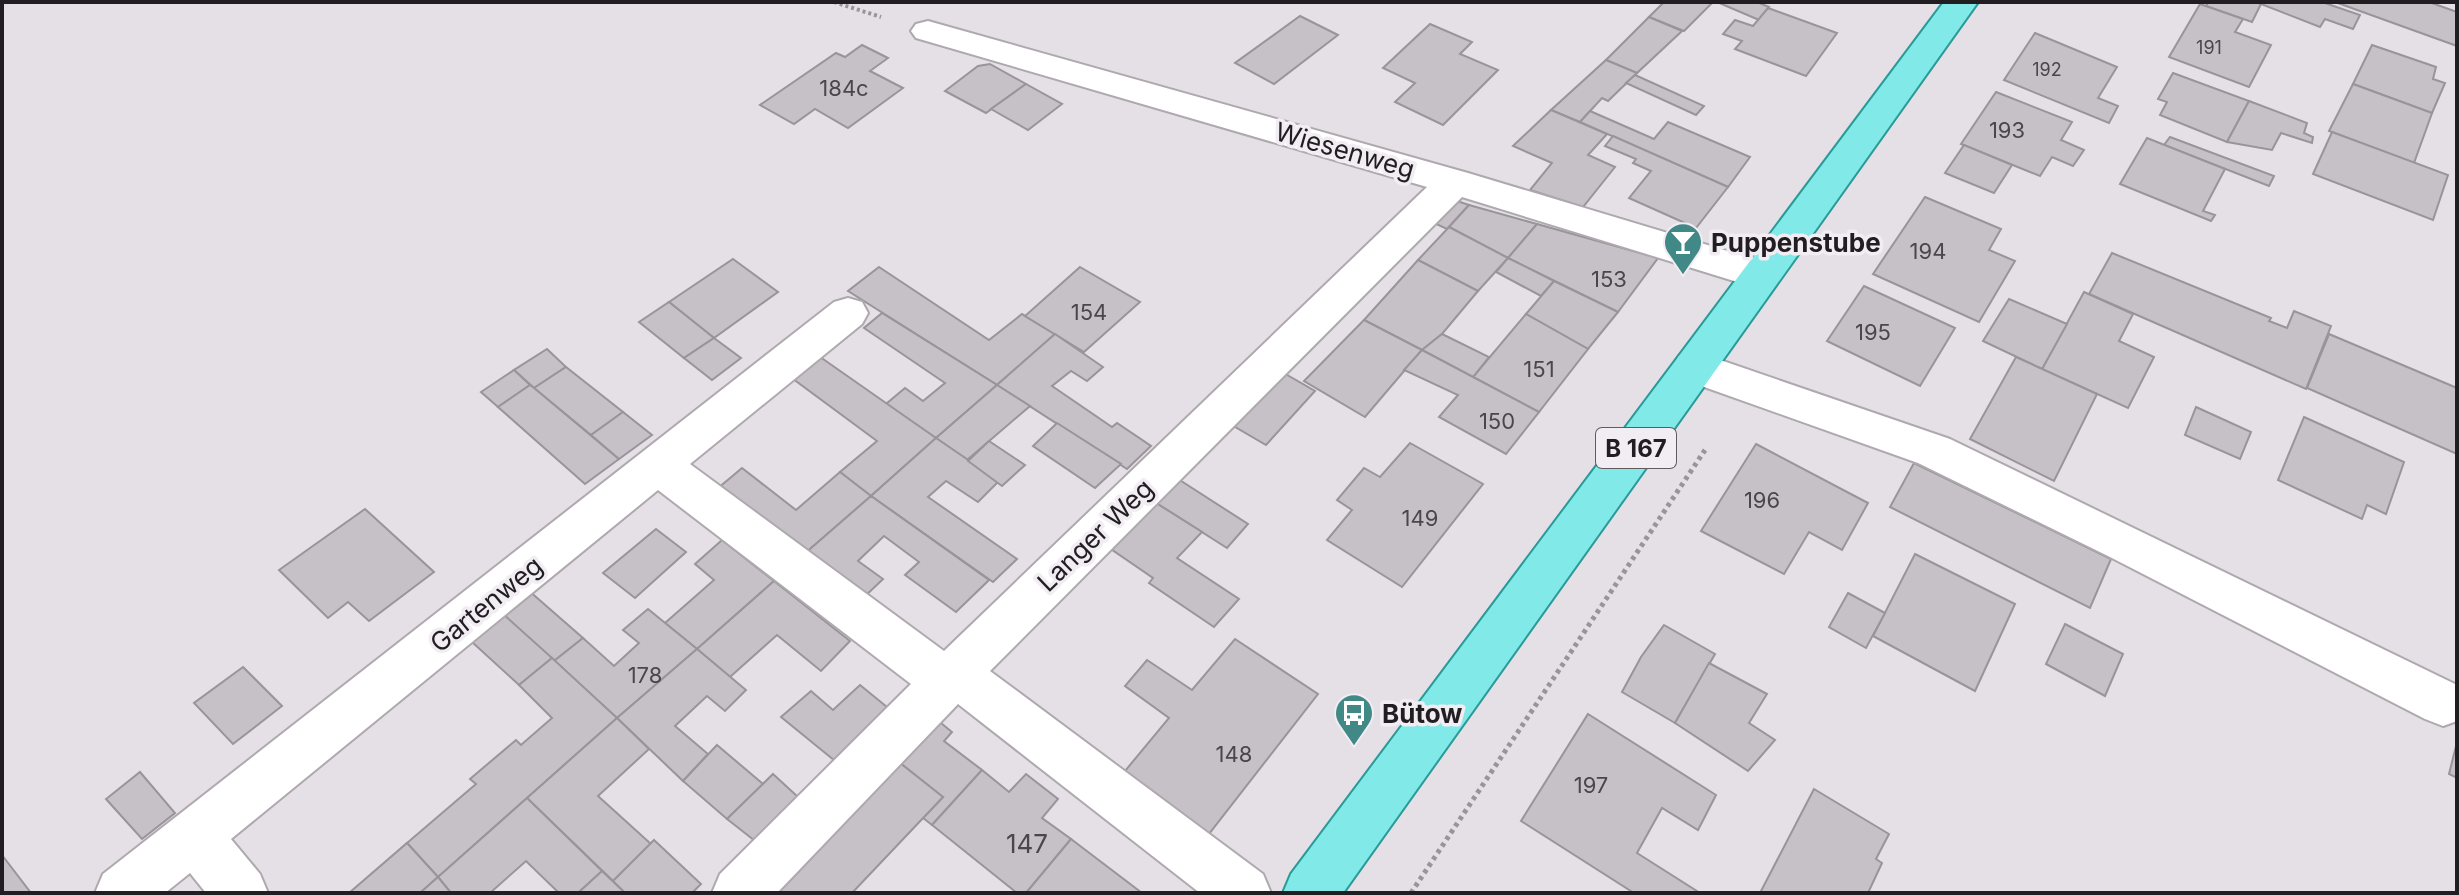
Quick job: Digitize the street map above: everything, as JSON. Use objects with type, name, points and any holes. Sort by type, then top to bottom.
[{"type":"main road","name":"B 167","points":[[1310,893],[1961,2]]},
{"type":"street","name":"Wiesenweg","points":[[928,31],[1455,182],[1760,275]]},
{"type":"street","name":"Langer Weg","points":[[739,893],[951,678],[1455,182]]},
{"type":"street","name":"Gartenweg","points":[[122,893],[848,313]]},
{"type":"street","points":[[1694,367],[1747,390],[1828,411],[1932,450],[2443,703]]},
{"type":"street","points":[[659,466],[1244,893]]},
{"type":"street","points":[[195,837],[241,893]]},
{"type":"path","points":[[1411,893],[1747,390]]},
{"type":"building","points":[[1664,2],[1713,2],[1684,31],[1649,17]]},
{"type":"building","points":[[1717,2],[1757,2],[1769,7],[1759,20]]},
{"type":"building","points":[[2208,2],[2261,4],[2252,22],[2206,6]]},
{"type":"building","points":[[2256,2],[2322,2],[2360,15],[2353,29],[2325,19],[2320,27]]},
{"type":"building","points":[[2335,2],[2429,2],[2457,12],[2457,46]]},
{"type":"building","points":[[2200,4],[2243,19],[2235,32],[2271,45],[2249,87],[2169,57]]},
{"type":"building","points":[[1768,8],[1837,33],[1806,76],[1735,49],[1742,41],[1723,34],[1735,20],[1753,26]]},
{"type":"building","points":[[1300,16],[1338,35],[1274,84],[1235,63]]},
{"type":"building","points":[[1649,17],[1682,31],[1637,73],[1606,60]]},
{"type":"building","points":[[1430,24],[1472,42],[1460,54],[1498,70],[1443,125],[1395,102],[1415,83],[1383,68]]},
{"type":"building","points":[[2035,33],[2117,67],[2098,98],[2118,106],[2109,123],[2004,80]]},
{"type":"building","points":[[862,45],[888,58],[870,71],[903,88],[848,128],[815,109],[794,124],[760,105],[836,53],[845,57]]},
{"type":"building","points":[[2372,45],[2436,67],[2433,79],[2445,83],[2432,113],[2353,84]]},
{"type":"building","points":[[1606,60],[1637,73],[1608,101],[1602,98],[1580,122],[1551,110]]},
{"type":"building","points":[[990,64],[1026,84],[986,113],[945,91],[978,66]]},
{"type":"building","points":[[2173,73],[2249,101],[2227,142],[2160,115],[2167,102],[2158,99]]},
{"type":"building","points":[[1635,75],[1704,106],[1696,115],[1626,83]]},
{"type":"building","points":[[1026,84],[1062,104],[1028,130],[991,109]]},
{"type":"building","points":[[2353,84],[2432,113],[2414,163],[2329,131]]},
{"type":"building","points":[[1996,92],[2072,122],[2061,140],[2084,150],[2073,166],[2052,157],[2040,176],[1961,144]]},
{"type":"building","points":[[2249,101],[2307,123],[2304,133],[2313,137],[2312,143],[2281,133],[2272,150],[2227,142]]},
{"type":"building","points":[[1551,110],[1607,134],[1588,155],[1615,167],[1583,207],[1530,190],[1552,163],[1513,146]]},
{"type":"building","points":[[1590,111],[1654,139],[1668,122],[1750,157],[1728,187],[1580,122]]},
{"type":"building","points":[[2332,132],[2448,175],[2433,220],[2313,174]]},
{"type":"building","points":[[1613,136],[1728,187],[1696,228],[1629,198],[1651,171],[1633,163],[1636,159],[1605,146]]},
{"type":"building","points":[[2170,137],[2274,176],[2269,186],[2164,145]]},
{"type":"building","points":[[2147,138],[2225,169],[2203,211],[2215,215],[2211,221],[2120,184]]},
{"type":"building","points":[[1964,145],[2012,165],[1994,193],[1945,173]]},
{"type":"building","points":[[1925,197],[2001,229],[1989,250],[2015,261],[1979,322],[1873,274]]},
{"type":"building","points":[[1454,200],[1469,205],[1447,229],[1432,222]]},
{"type":"building","points":[[1469,205],[1537,224],[1508,258],[1449,227]]},
{"type":"building","points":[[1537,224],[1658,258],[1618,312],[1508,258]]},
{"type":"building","points":[[1449,227],[1508,258],[1478,291],[1418,260]]},
{"type":"building","points":[[2112,253],[2271,318],[2269,321],[2287,328],[2294,311],[2331,326],[2306,389],[2089,294]]},
{"type":"building","points":[[1508,258],[1554,281],[1541,296],[1496,272]]},
{"type":"building","points":[[733,259],[778,292],[714,338],[669,302]]},
{"type":"building","points":[[1418,260],[1478,291],[1442,334],[1422,350],[1364,320]]},
{"type":"building","points":[[879,267],[989,340],[1022,314],[1055,334],[997,385],[848,291]]},
{"type":"building","points":[[1080,267],[1140,302],[1084,352],[1025,316]]},
{"type":"building","points":[[1554,281],[1618,312],[1588,349],[1526,314]]},
{"type":"building","points":[[1864,286],[1955,328],[1920,386],[1827,341]]},
{"type":"building","points":[[2084,292],[2133,314],[2119,341],[2154,357],[2128,408],[2042,369]]},
{"type":"building","points":[[2009,299],[2067,324],[2042,369],[1983,341]]},
{"type":"building","points":[[669,302],[714,338],[684,358],[639,322]]},
{"type":"building","points":[[882,313],[997,385],[936,438],[886,404],[905,388],[923,401],[945,383],[864,328]]},
{"type":"building","points":[[1526,314],[1588,349],[1539,412],[1473,377]]},
{"type":"building","points":[[1364,320],[1422,350],[1365,417],[1304,381]]},
{"type":"building","points":[[1055,334],[1103,367],[1087,381],[1071,371],[1052,386],[1112,427],[1117,423],[1151,446],[1127,469],[997,385]]},
{"type":"building","points":[[1442,334],[1489,357],[1473,377],[1422,350]]},
{"type":"building","points":[[2329,334],[2457,388],[2457,454],[2307,388]]},
{"type":"building","points":[[714,338],[741,358],[712,380],[684,358]]},
{"type":"building","points":[[547,349],[566,367],[534,388],[514,370]]},
{"type":"building","points":[[1422,350],[1539,412],[1506,454],[1439,417],[1458,395],[1404,370]]},
{"type":"building","points":[[813,352],[936,438],[871,496],[840,472],[877,441],[785,373]]},
{"type":"building","points":[[2016,357],[2097,394],[2054,481],[1970,439]]},
{"type":"building","points":[[566,367],[623,412],[591,435],[534,388]]},
{"type":"building","points":[[1275,368],[1315,391],[1266,445],[1225,421]]},
{"type":"building","points":[[514,370],[530,385],[498,407],[481,392]]},
{"type":"building","points":[[530,385],[619,459],[585,484],[498,407]]},
{"type":"building","points":[[997,385],[1030,406],[967,460],[936,438]]},
{"type":"building","points":[[2196,407],[2251,432],[2240,459],[2185,435]]},
{"type":"building","points":[[623,412],[652,435],[619,459],[591,435]]},
{"type":"building","points":[[2304,417],[2404,462],[2386,514],[2367,505],[2362,519],[2278,480]]},
{"type":"building","points":[[1057,423],[1121,464],[1095,488],[1033,446]]},
{"type":"building","points":[[936,438],[999,481],[978,502],[946,481],[928,497],[1017,559],[993,582],[871,496]]},
{"type":"building","points":[[989,441],[1025,465],[1002,486],[968,461]]},
{"type":"building","points":[[1410,443],[1483,484],[1402,587],[1327,540],[1352,510],[1337,500],[1364,468],[1380,477]]},
{"type":"building","points":[[1756,444],[1868,503],[1842,550],[1809,532],[1784,574],[1701,531]]},
{"type":"building","points":[[1914,463],[2111,559],[2090,608],[1890,507]]},
{"type":"building","points":[[742,468],[796,510],[840,472],[871,496],[802,556],[717,489]]},
{"type":"building","points":[[1175,477],[1248,524],[1227,548],[1153,501]]},
{"type":"building","points":[[871,496],[989,580],[956,612],[905,575],[919,562],[884,536],[858,561],[883,579],[860,601],[802,556]]},
{"type":"building","points":[[1153,501],[1202,532],[1177,558],[1239,599],[1214,627],[1149,583],[1153,578],[1108,547]]},
{"type":"building","points":[[365,509],[434,572],[369,621],[348,602],[328,618],[279,570]]},
{"type":"building","points":[[656,529],[686,552],[635,598],[603,573]]},
{"type":"building","points":[[722,540],[774,581],[697,649],[665,623],[714,580],[695,564]]},
{"type":"building","points":[[1915,554],[2015,604],[1975,691],[1873,636]]},
{"type":"building","points":[[774,581],[850,641],[821,671],[777,635],[730,677],[697,649]]},
{"type":"building","points":[[520,583],[583,638],[554,661],[493,605]]},
{"type":"building","points":[[1848,593],[1885,613],[1866,648],[1829,627]]},
{"type":"building","points":[[493,605],[552,658],[519,685],[460,631]]},
{"type":"building","points":[[648,609],[697,649],[617,718],[554,661],[583,638],[614,666],[639,643],[623,630]]},
{"type":"building","points":[[2065,624],[2123,654],[2105,696],[2046,664]]},
{"type":"building","points":[[1664,625],[1715,654],[1675,723],[1622,692],[1641,657]]},
{"type":"building","points":[[1235,639],[1318,694],[1205,839],[1120,777],[1169,718],[1125,686],[1147,660],[1192,690]]},
{"type":"building","points":[[697,649],[746,690],[725,711],[707,696],[675,726],[708,754],[683,781],[617,718]]},
{"type":"building","points":[[552,658],[617,718],[438,877],[407,843],[476,784],[470,779],[516,740],[521,745],[552,718],[519,685]]},
{"type":"building","points":[[1709,663],[1767,694],[1749,723],[1775,740],[1748,771],[1675,723]]},
{"type":"building","points":[[243,667],[282,706],[233,744],[194,703]]},
{"type":"building","points":[[860,685],[887,707],[835,761],[781,717],[811,691],[833,710]]},
{"type":"building","points":[[930,714],[952,732],[944,741],[982,770],[932,825],[923,818],[943,797],[890,755]]},
{"type":"building","points":[[1588,714],[1716,795],[1698,830],[1662,808],[1637,853],[1700,893],[1634,893],[1521,821]]},
{"type":"building","points":[[617,718],[649,749],[598,796],[651,844],[613,881],[527,798]]},
{"type":"building","points":[[2457,742],[2457,778],[2449,774]]},
{"type":"building","points":[[717,745],[763,784],[727,819],[683,781]]},
{"type":"building","points":[[890,755],[943,797],[852,893],[756,893]]},
{"type":"building","points":[[982,770],[1009,792],[1026,774],[1058,799],[1042,818],[1071,839],[1026,893],[1017,893],[932,825]]},
{"type":"building","points":[[140,772],[175,813],[142,839],[106,799]]},
{"type":"building","points":[[773,774],[798,797],[755,841],[727,819]]},
{"type":"building","points":[[1814,789],[1889,834],[1876,859],[1882,863],[1868,893],[1760,893]]},
{"type":"building","points":[[527,798],[602,871],[578,893],[559,893],[526,861],[490,893],[451,893],[438,877]]},
{"type":"building","points":[[1071,839],[1142,893],[1026,893]]},
{"type":"building","points":[[654,840],[701,884],[692,893],[625,893],[613,881]]},
{"type":"building","points":[[407,843],[438,877],[420,893],[349,893]]},
{"type":"building","points":[[2,855],[31,893],[2,893]]},
{"type":"building","points":[[602,871],[625,893],[578,893]]},
{"type":"building","points":[[438,877],[451,893],[420,893]]},
{"type":"place","name":"Puppenstube","points":[[1683,276]]},
{"type":"place","name":"Bütow","points":[[1354,747]]}]
